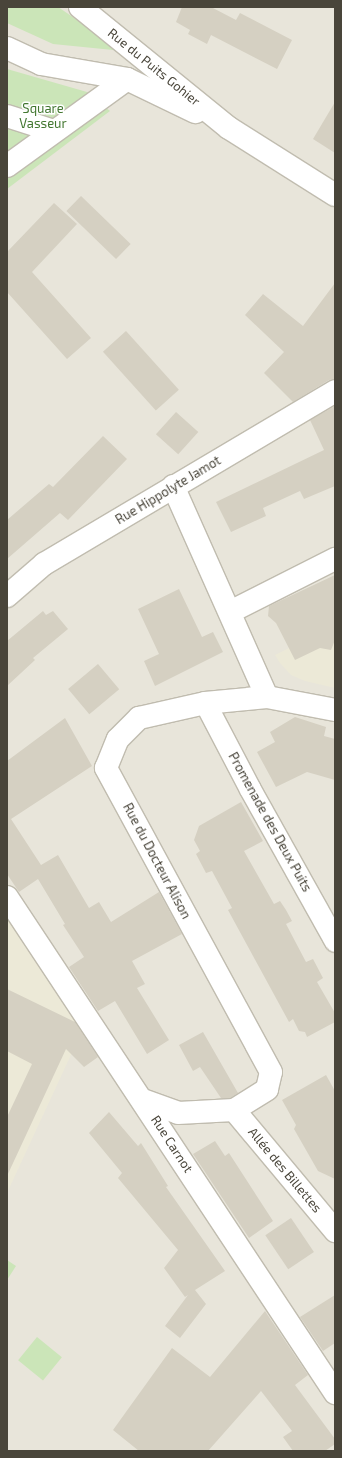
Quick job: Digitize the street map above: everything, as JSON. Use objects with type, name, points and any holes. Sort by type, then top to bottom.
[{"type":"street","name":"Rue du Puits Gohier","points":[[80,7],[229,128]]},
{"type":"street","name":"Rue du Puits Gohier","points":[[7,48],[41,64],[127,79],[229,128],[335,195]]},
{"type":"street","name":"Rue du Puits Gohier","points":[[7,166],[127,79]]},
{"type":"street","points":[[7,116],[54,131]]},
{"type":"street","name":"Rue Hippolyte Jamot","points":[[7,596],[44,564],[335,391]]},
{"type":"street","points":[[173,486],[267,697]]},
{"type":"street","points":[[230,612],[335,559]]},
{"type":"street","name":"Rue du Docteur Alison","points":[[234,1110],[268,1089],[271,1072],[106,768],[118,739],[139,718],[205,703],[267,697],[335,710]]},
{"type":"street","name":"Promenade des Deux Puits","points":[[205,703],[335,941]]},
{"type":"street","name":"Rue Carnot","points":[[7,897],[143,1100],[335,1393]]},
{"type":"street","points":[[143,1100],[178,1113],[234,1110]]},
{"type":"street","name":"Allée des Billettes","points":[[234,1110],[335,1231]]},
{"type":"shaded area","points":[[7,7],[335,7],[335,1451],[7,1451]]},
{"type":"shaded area","points":[[335,576],[335,688],[305,681],[291,675],[280,663],[275,655],[289,648],[269,609]]},
{"type":"shaded area","points":[[7,917],[82,1031],[7,1193]]},
{"type":"green space","points":[[7,7],[58,7],[123,51],[53,44],[7,23]]},
{"type":"green space","name":"Square Vasseur","points":[[7,69],[87,92],[110,111],[7,189]]},
{"type":"green space","points":[[7,1260],[16,1266],[7,1280]]},
{"type":"green space","points":[[37,1337],[62,1357],[43,1380],[18,1360]]},
{"type":"building","points":[[182,7],[211,7],[236,20],[240,13],[292,40],[277,69],[211,35],[207,44],[188,34],[190,30],[176,22]]},
{"type":"building","points":[[335,102],[335,153],[313,139]]},
{"type":"building","points":[[81,196],[131,244],[116,259],[66,211]]},
{"type":"building","points":[[54,203],[77,224],[32,272],[91,338],[67,359],[7,292],[7,252]]},
{"type":"building","points":[[335,283],[335,379],[329,380],[293,402],[264,373],[284,352],[245,315],[263,294],[303,326]]},
{"type":"building","points":[[126,331],[179,390],[156,410],[103,352]]},
{"type":"building","points":[[335,406],[335,486],[304,499],[300,491],[263,508],[266,516],[231,532],[216,502],[324,450],[310,420]]},
{"type":"building","points":[[176,412],[198,432],[178,454],[156,434]]},
{"type":"building","points":[[103,436],[127,459],[68,520],[60,513],[7,559],[7,520],[49,484],[53,487]]},
{"type":"building","points":[[335,575],[335,640],[331,650],[320,648],[295,660],[276,623],[268,616],[269,606]]},
{"type":"building","points":[[179,589],[202,637],[213,632],[223,652],[155,686],[144,661],[159,654],[138,609]]},
{"type":"building","points":[[43,611],[46,615],[53,611],[68,629],[33,658],[35,660],[7,686],[7,641]]},
{"type":"building","points":[[98,664],[119,689],[89,714],[68,689]]},
{"type":"building","points":[[295,717],[326,727],[324,736],[335,739],[335,780],[307,772],[276,787],[257,752],[275,742],[270,732]]},
{"type":"building","points":[[65,718],[92,766],[11,819],[41,865],[58,855],[89,908],[99,902],[111,922],[159,892],[182,934],[132,961],[145,984],[137,988],[169,1040],[147,1054],[115,1001],[98,1011],[69,967],[84,957],[63,925],[65,924],[38,879],[19,892],[7,874],[7,761]]},
{"type":"building","points":[[241,802],[263,841],[244,851],[274,904],[280,901],[286,910],[292,921],[286,924],[306,962],[313,959],[323,978],[317,982],[335,1013],[335,1022],[307,1037],[305,1032],[299,1031],[293,1019],[289,1022],[228,910],[232,908],[212,871],[206,873],[196,854],[200,851],[194,840],[199,826]]},
{"type":"building","points":[[7,989],[75,1022],[98,1057],[84,1067],[66,1049],[7,1176],[7,1117],[32,1064],[7,1051]]},
{"type":"building","points":[[203,1032],[238,1093],[230,1098],[221,1098],[200,1067],[193,1071],[179,1045]]},
{"type":"building","points":[[326,1075],[335,1091],[335,1179],[318,1171],[294,1129],[296,1125],[282,1100]]},
{"type":"building","points":[[109,1112],[138,1146],[141,1143],[168,1186],[166,1187],[225,1271],[195,1290],[206,1304],[180,1338],[165,1326],[188,1295],[185,1297],[164,1268],[178,1250],[118,1178],[122,1173],[89,1133]]},
{"type":"building","points":[[215,1141],[225,1156],[229,1153],[273,1221],[249,1238],[193,1154]]},
{"type":"building","points":[[291,1218],[314,1252],[288,1269],[265,1235]]},
{"type":"building","points":[[335,1295],[335,1343],[323,1351],[300,1317]]},
{"type":"building","points":[[265,1311],[308,1375],[295,1385],[335,1439],[335,1444],[325,1451],[293,1451],[283,1437],[292,1431],[261,1391],[208,1451],[139,1451],[113,1430],[172,1348],[210,1377]]}]
